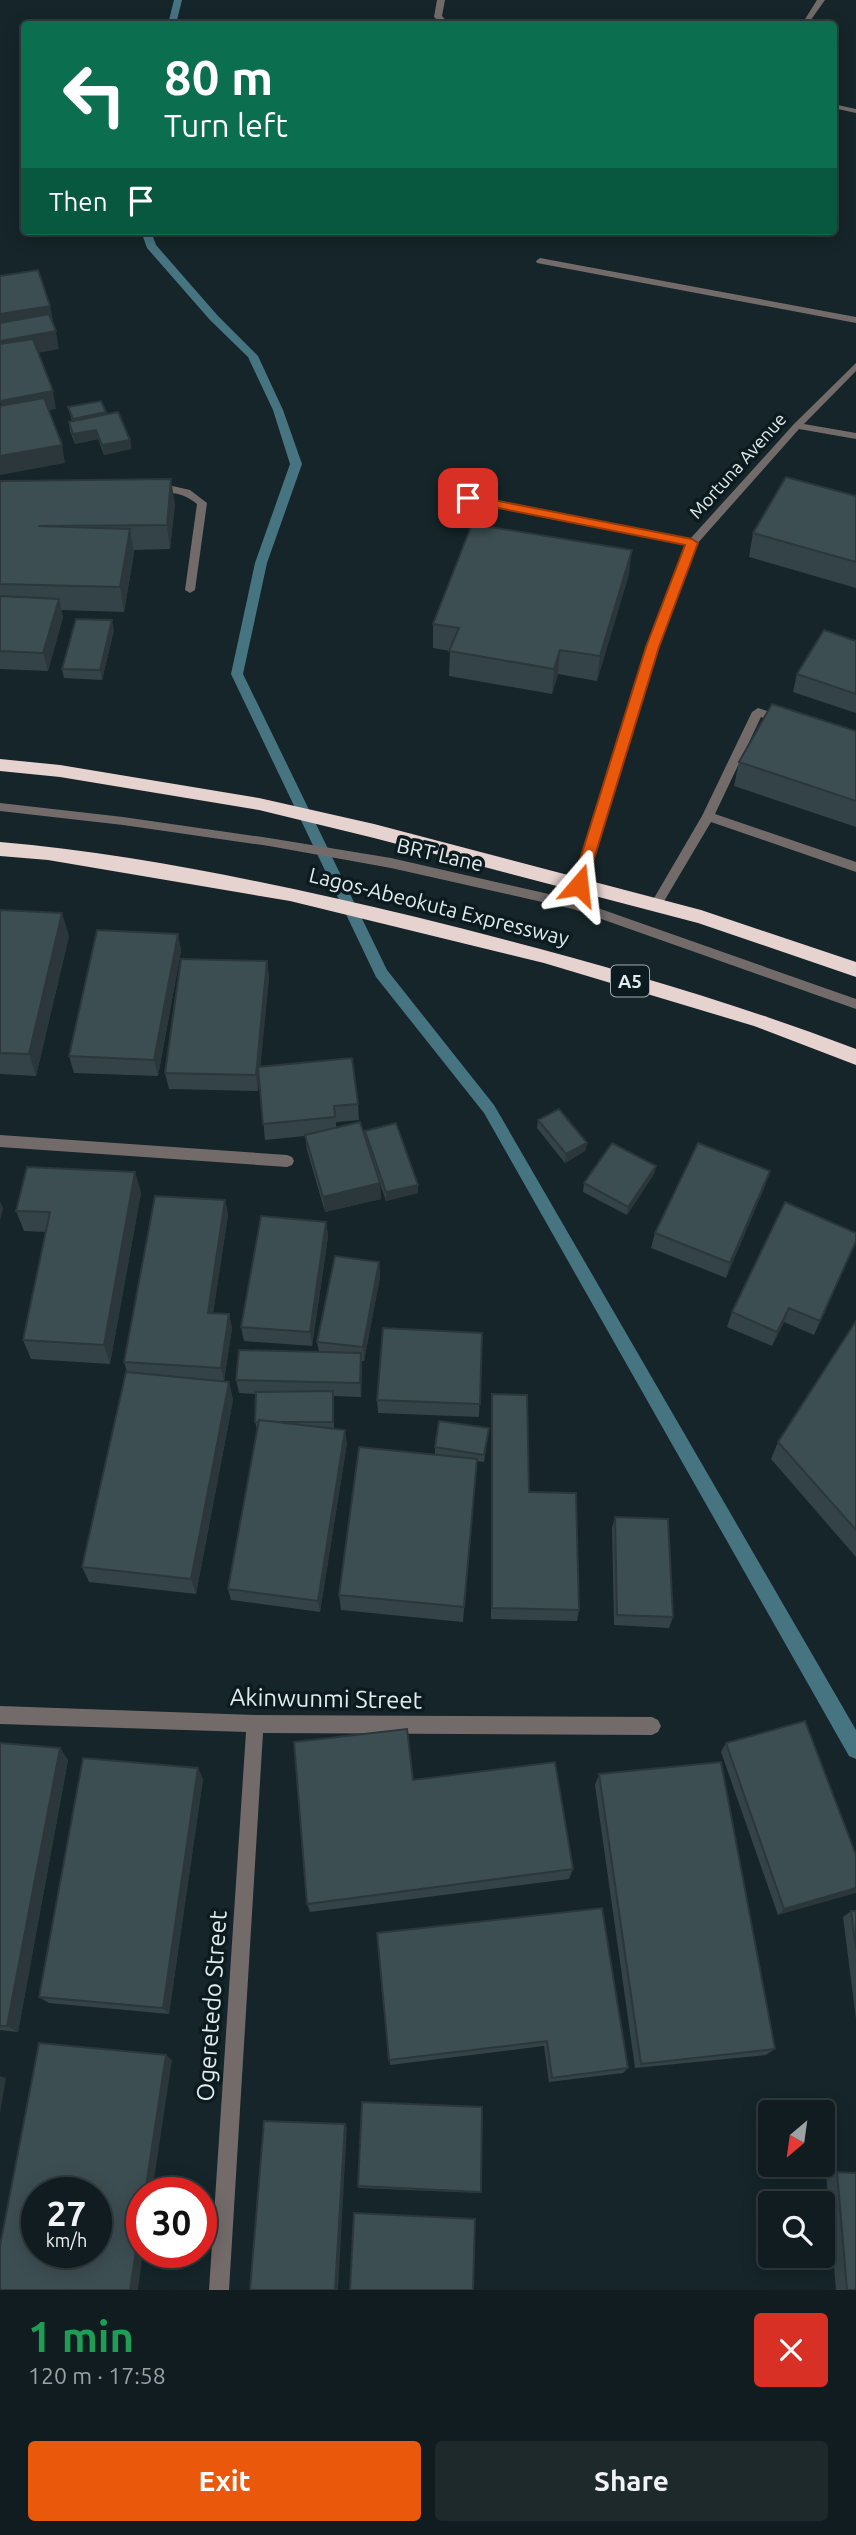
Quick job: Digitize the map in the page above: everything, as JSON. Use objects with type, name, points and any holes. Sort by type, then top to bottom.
[{"type":"highway","points":[[0,765],[60,771],[259,804],[374,831],[701,917],[856,970]]},
{"type":"highway","name":"Lagos-Abeokuta Expressway","points":[[0,849],[48,853],[290,894],[544,956],[759,1020],[856,1057]]},
{"type":"street","points":[[441,0],[438,17],[443,21]]},
{"type":"street","points":[[807,21],[821,0]]},
{"type":"street","points":[[837,107],[856,111]]},
{"type":"street","points":[[540,261],[856,320]]},
{"type":"street","name":"Mortuna Avenue","points":[[579,885],[652,647],[692,543],[797,426],[856,366]]},
{"type":"street","points":[[797,426],[856,436]]},
{"type":"street","points":[[146,489],[173,487],[192,493],[202,503],[190,590]]},
{"type":"street","points":[[468,498],[692,543]]},
{"type":"street","points":[[656,905],[708,816],[758,712],[794,724]]},
{"type":"street","name":"BRT Lane","points":[[0,807],[269,842],[391,863],[575,905],[856,1004]]},
{"type":"street","points":[[708,816],[856,867]]},
{"type":"street","points":[[0,1142],[287,1161]]},
{"type":"street","name":"Akinwunmi Street","points":[[0,1714],[255,1724],[652,1726]]},
{"type":"street","name":"Ogeretedo Street","points":[[219,2290],[255,1724]]},
{"type":"building","points":[[38,270],[50,306],[0,314],[0,276]]},
{"type":"building","points":[[49,314],[56,331],[0,341],[0,323]]},
{"type":"building","points":[[33,339],[53,391],[0,401],[0,344]]},
{"type":"building","points":[[44,398],[62,445],[0,456],[0,406]]},
{"type":"building","points":[[101,401],[106,412],[73,419],[68,407]]},
{"type":"building","points":[[118,412],[130,440],[102,445],[96,430],[73,434],[69,422]]},
{"type":"building","points":[[786,477],[856,496],[856,562],[753,533]]},
{"type":"building","points":[[171,479],[167,525],[38,526],[130,529],[120,587],[0,584],[0,481]]},
{"type":"building","points":[[472,524],[632,550],[600,656],[560,650],[554,669],[449,651],[459,628],[433,624]]},
{"type":"building","points":[[0,596],[59,599],[43,653],[0,651]]},
{"type":"building","points":[[76,619],[112,620],[100,670],[62,669]]},
{"type":"building","points":[[824,630],[856,641],[856,694],[797,674]]},
{"type":"building","points":[[772,704],[856,731],[856,801],[739,762]]},
{"type":"building","points":[[0,910],[62,913],[29,1054],[0,1053]]},
{"type":"building","points":[[97,930],[178,934],[154,1060],[69,1056]]},
{"type":"building","points":[[181,959],[267,961],[256,1075],[165,1073]]},
{"type":"building","points":[[352,1058],[358,1104],[334,1106],[335,1117],[263,1124],[258,1067]]},
{"type":"building","points":[[559,1109],[587,1143],[566,1154],[538,1120]]},
{"type":"building","points":[[360,1122],[380,1183],[323,1197],[305,1135]]},
{"type":"building","points":[[396,1123],[418,1185],[386,1192],[365,1131]]},
{"type":"building","points":[[612,1143],[656,1166],[628,1207],[584,1183]]},
{"type":"building","points":[[698,1143],[770,1171],[730,1263],[655,1233]]},
{"type":"building","points":[[27,1167],[135,1172],[104,1345],[23,1340],[50,1212],[16,1211]]},
{"type":"building","points":[[155,1196],[225,1200],[208,1313],[229,1314],[221,1368],[124,1362]]},
{"type":"building","points":[[785,1202],[856,1233],[856,1241],[820,1321],[789,1308],[777,1332],[732,1312]]},
{"type":"building","points":[[261,1216],[326,1222],[310,1332],[241,1327]]},
{"type":"building","points":[[335,1256],[379,1262],[363,1347],[317,1342]]},
{"type":"building","points":[[856,1321],[856,1530],[778,1442]]},
{"type":"building","points":[[383,1328],[482,1333],[480,1404],[377,1400]]},
{"type":"building","points":[[239,1350],[361,1353],[360,1383],[236,1380]]},
{"type":"building","points":[[126,1372],[229,1382],[191,1579],[82,1567]]},
{"type":"building","points":[[333,1391],[333,1422],[255,1422],[256,1392]]},
{"type":"building","points":[[492,1394],[527,1395],[529,1492],[576,1493],[579,1610],[492,1608]]},
{"type":"building","points":[[259,1420],[345,1430],[318,1601],[228,1589]]},
{"type":"building","points":[[439,1421],[489,1428],[484,1455],[435,1447]]},
{"type":"building","points":[[359,1447],[477,1459],[464,1607],[339,1595]]},
{"type":"building","points":[[615,1517],[668,1519],[673,1617],[617,1615]]},
{"type":"building","points":[[805,1721],[856,1855],[856,1888],[784,1909],[726,1743]]},
{"type":"building","points":[[407,1729],[413,1780],[555,1762],[573,1869],[307,1904],[294,1742]]},
{"type":"building","points":[[0,1743],[60,1748],[7,2026],[0,2026]]},
{"type":"building","points":[[83,1758],[198,1768],[163,2008],[39,1997]]},
{"type":"building","points":[[721,1762],[775,2049],[641,2064],[599,1774]]},
{"type":"building","points":[[602,1908],[628,2068],[552,2078],[547,2041],[389,2060],[377,1933]]},
{"type":"building","points":[[851,1911],[856,1911],[856,1949]]},
{"type":"building","points":[[39,2043],[166,2055],[147,2177],[126,2177],[126,2268],[133,2268],[130,2290],[0,2290],[0,2246]]},
{"type":"building","points":[[362,2102],[482,2107],[481,2192],[358,2186]]},
{"type":"building","points":[[264,2121],[345,2124],[335,2290],[250,2290]]},
{"type":"building","points":[[837,2172],[856,2173],[856,2290],[847,2290]]},
{"type":"building","points":[[354,2213],[475,2219],[473,2290],[350,2290]]},
{"type":"waterway","points":[[173,21],[178,0]]},
{"type":"waterway","points":[[147,235],[151,246],[214,318],[253,356],[278,410],[296,464],[261,563],[237,674],[381,973],[489,1109],[856,1749]]},
{"type":"route","points":[[468,498],[692,543],[652,647],[579,885]]}]
